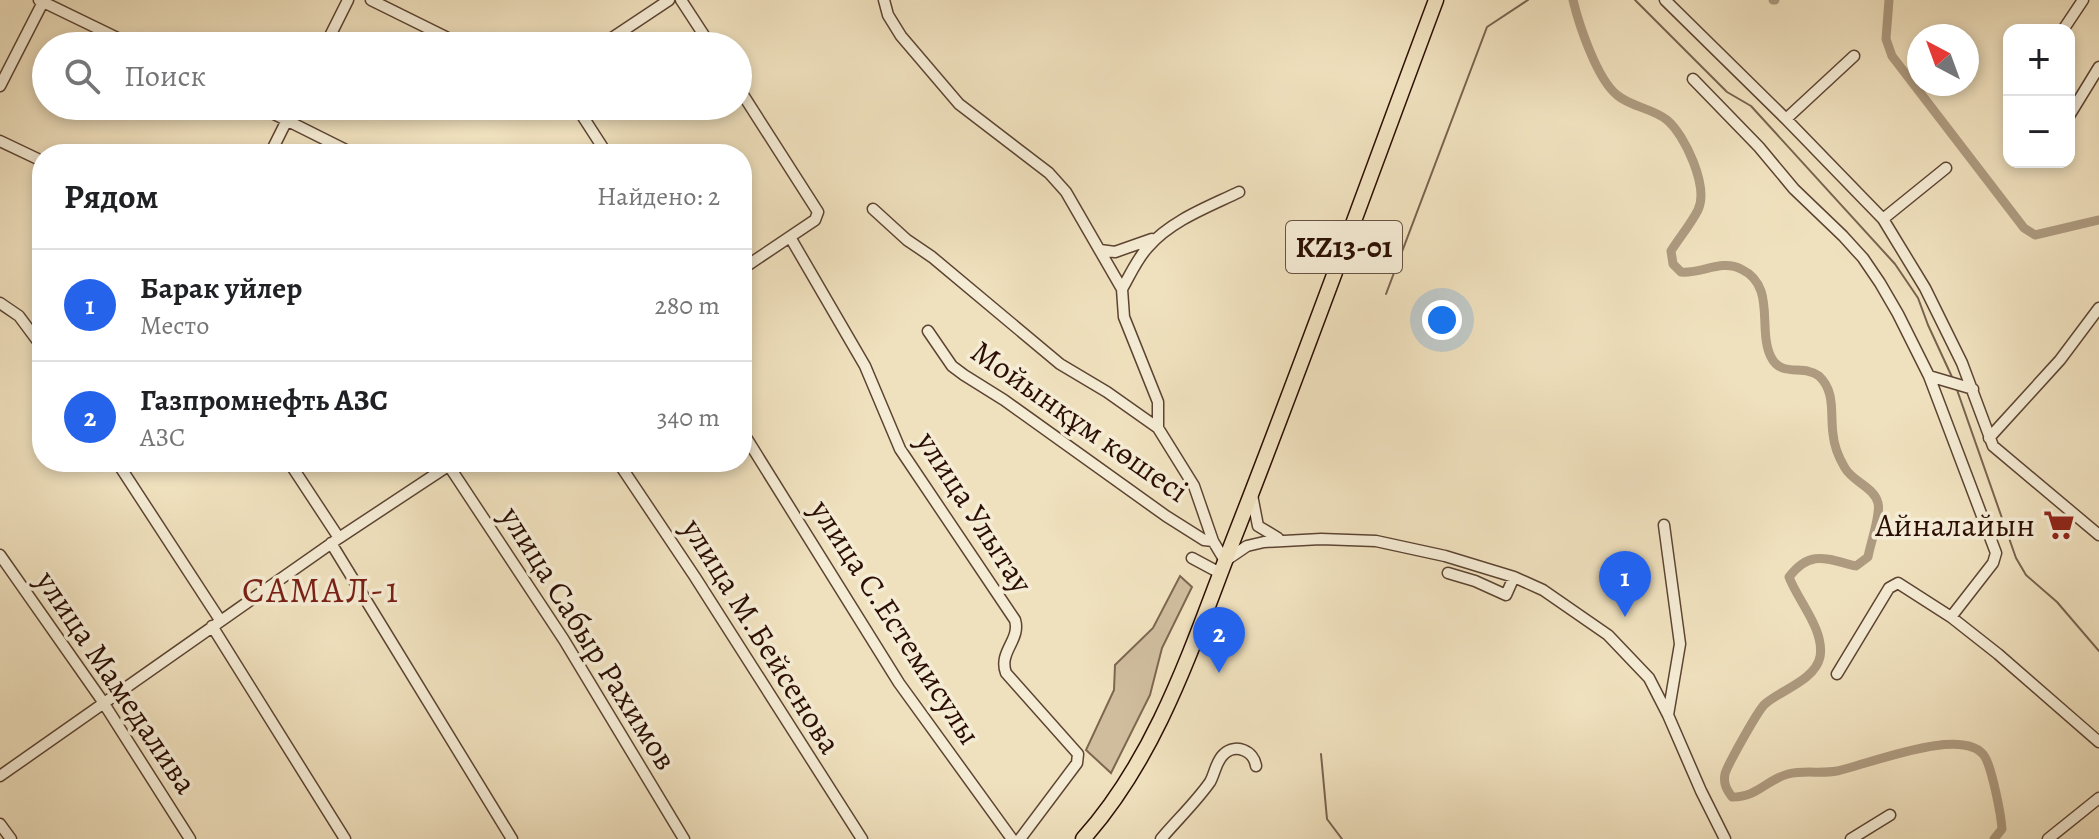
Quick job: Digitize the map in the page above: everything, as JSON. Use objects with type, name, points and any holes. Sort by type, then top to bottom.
[{"type":"highway","name":"KZ13-01","points":[[1083,839],[1115,802],[1149,746],[1251,494],[1436,0]]},
{"type":"street","points":[[332,32],[348,0]]},
{"type":"street","points":[[371,0],[436,32]]},
{"type":"street","points":[[621,32],[669,0]]},
{"type":"street","points":[[681,0],[702,32]]},
{"type":"street","name":"Мойынқұм көшесі","points":[[884,0],[893,26],[959,104],[1059,183],[1100,250],[1122,289],[1124,317],[1158,402],[1158,428],[1202,503],[1222,567]]},
{"type":"street","points":[[1665,0],[1883,219],[1925,288],[1963,386],[1998,453],[2099,535]]},
{"type":"street","points":[[2067,24],[2083,0]]},
{"type":"street","points":[[0,86],[42,1],[105,32]]},
{"type":"street","points":[[1786,119],[1854,56]]},
{"type":"street","points":[[2075,106],[2099,67]]},
{"type":"street","points":[[1693,79],[1759,147],[1794,189],[1863,258],[1898,314],[1929,376],[1996,553],[1993,563],[1951,617]]},
{"type":"street","points":[[2089,83],[2099,92]]},
{"type":"street","points":[[752,109],[818,212],[815,220],[752,262]]},
{"type":"street","points":[[275,144],[287,120],[334,144]]},
{"type":"street","points":[[585,120],[601,144]]},
{"type":"street","points":[[0,141],[32,156]]},
{"type":"street","points":[[1883,219],[1946,168]]},
{"type":"street","points":[[1100,250],[1115,252],[1158,237],[1197,211],[1239,192]]},
{"type":"street","points":[[873,209],[1060,364],[1158,428]]},
{"type":"street","name":"улица Улытау","points":[[790,237],[865,366],[900,449],[1015,620],[1016,634],[1003,661],[1006,673],[1078,754],[1077,763],[1020,839]]},
{"type":"street","points":[[1122,289],[1137,263],[1158,237]]},
{"type":"street","points":[[0,303],[19,316],[32,334]]},
{"type":"street","points":[[1989,438],[2060,360],[2099,308]]},
{"type":"street","name":"Мойынқұм көшесі","points":[[928,331],[952,366],[964,375],[1166,516],[1204,540],[1213,541]]},
{"type":"street","points":[[1929,376],[1963,386]]},
{"type":"street","name":"улица С.Естемисулы","points":[[752,447],[899,683],[1012,839]]},
{"type":"street","points":[[123,472],[345,839]]},
{"type":"street","points":[[295,472],[512,839]]},
{"type":"street","points":[[0,776],[216,623],[440,472]]},
{"type":"street","name":"улица Сабыр Рахимов","points":[[457,472],[564,640],[684,839]]},
{"type":"street","name":"улица М.Бейсенова","points":[[625,472],[862,839]]},
{"type":"street","points":[[1251,494],[1258,526],[1284,541]]},
{"type":"street","points":[[1664,525],[1680,644],[1668,715]]},
{"type":"street","points":[[1192,558],[1222,567],[1254,543],[1357,540],[1403,545],[1514,577],[1543,590],[1608,635],[1649,678],[1725,839]]},
{"type":"street","name":"улица Мамедалива","points":[[0,555],[103,704],[190,839]]},
{"type":"street","points":[[1448,573],[1506,595],[1514,577]]},
{"type":"street","points":[[1837,674],[1889,588],[1901,583],[1998,654],[2099,742]]},
{"type":"street","points":[[1161,839],[1209,782],[1223,754],[1234,749],[1248,751],[1256,766]]},
{"type":"street","points":[[2048,839],[2099,798]]},
{"type":"street","points":[[1851,839],[1890,815]]},
{"type":"street","points":[[0,824],[11,839]]},
{"type":"shaded area","points":[[1180,576],[1192,587],[1162,648],[1150,695],[1111,773],[1086,750],[1114,690],[1115,665],[1153,628]]},
{"type":"waterway","points":[[1386,294],[1487,27],[1528,0]]},
{"type":"waterway","points":[[1573,0],[1590,51],[1610,87],[1623,99],[1667,120],[1688,149],[1698,175],[1701,200],[1698,210],[1671,251],[1673,264],[1681,272],[1734,266],[1752,277],[1763,297],[1765,334],[1771,357],[1781,367],[1813,373],[1824,382],[1830,396],[1839,456],[1849,473],[1876,497],[1879,508],[1868,557],[1856,566],[1828,559],[1812,559],[1804,562],[1789,577],[1819,636],[1820,657],[1812,672],[1761,708],[1727,769],[1727,789],[1732,797],[1741,796],[1788,774],[1837,771],[1915,749],[1958,744],[1974,748],[1988,763],[2002,829],[1994,839]]},
{"type":"waterway","points":[[1635,0],[1727,92],[1751,106],[1895,264],[1918,298],[1952,377]]},
{"type":"waterway","points":[[1889,0],[1886,39],[1892,56],[2024,228],[2035,235],[2099,220]]},
{"type":"waterway","points":[[1956,387],[2016,558],[2026,575],[2057,602],[2099,651]]},
{"type":"waterway","points":[[1321,754],[1327,819],[1342,839]]},
{"type":"place","name":"Айналайын","points":[[2059,525]]},
{"type":"place","name":"Барак уйлер","points":[[1625,617]]},
{"type":"place","name":"Газпромнефть АЗС","points":[[1219,673]]},
{"type":"district","name":"САМАЛ-1","points":[[321,589]]}]
